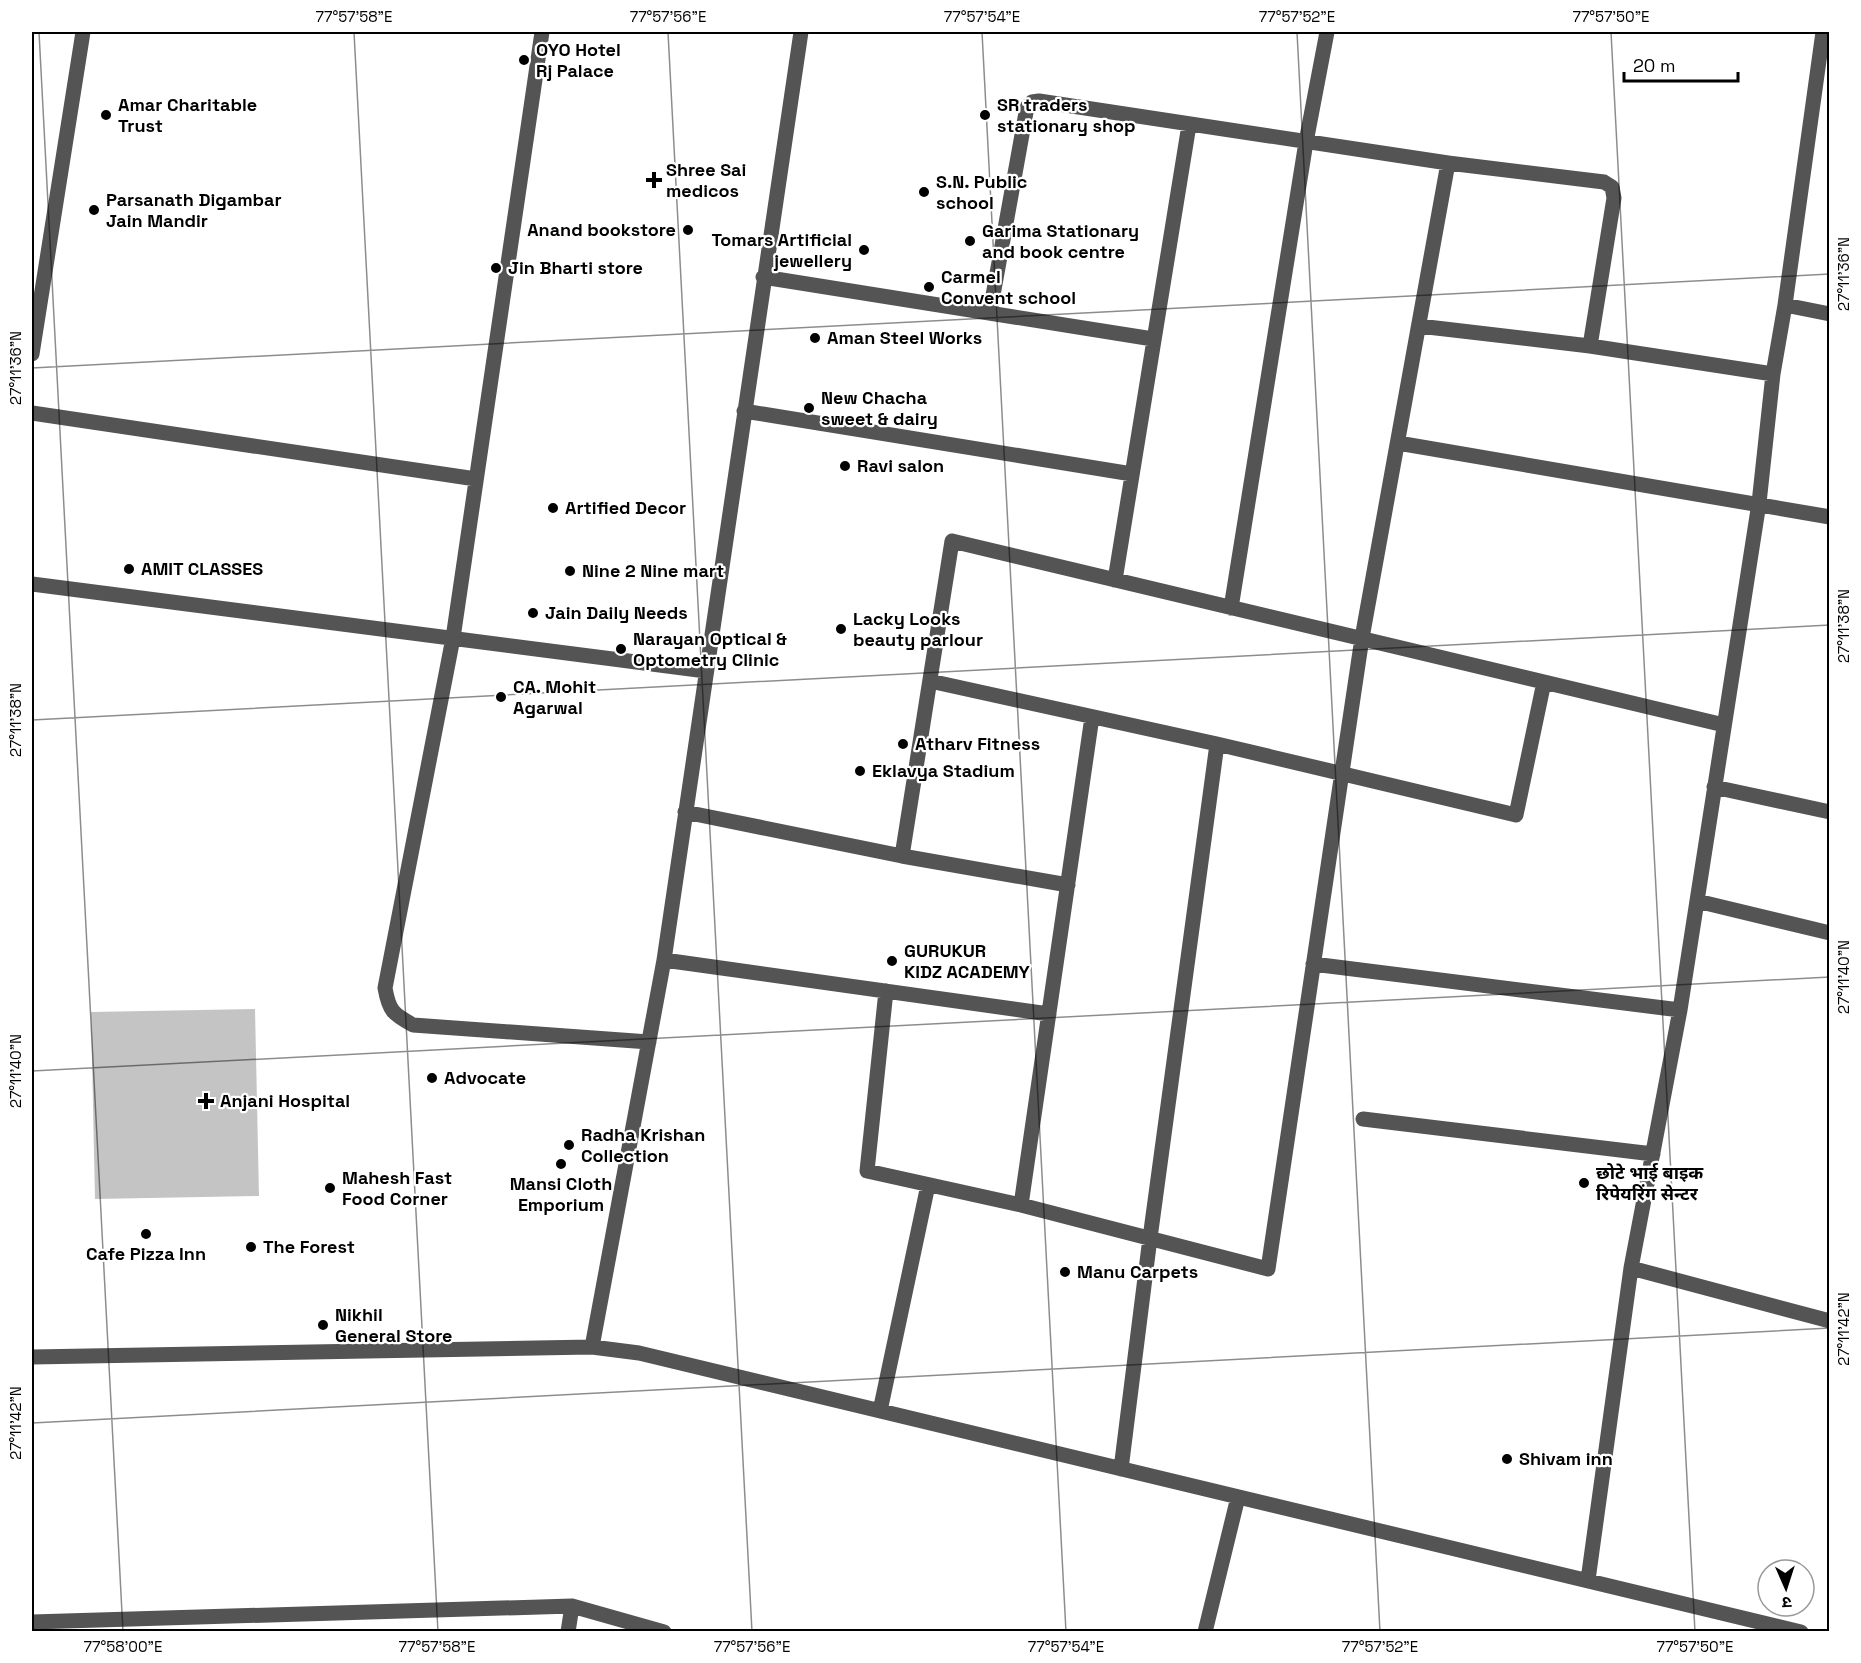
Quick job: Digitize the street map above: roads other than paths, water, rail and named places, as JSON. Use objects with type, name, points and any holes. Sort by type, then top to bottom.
[{"type":"street","points":[[32,354],[83,32]]},
{"type":"street","points":[[542,32],[453,638],[385,988],[388,1005],[396,1016],[413,1025],[649,1042]]},
{"type":"street","points":[[592,1347],[664,960],[763,277],[801,32]]},
{"type":"street","points":[[1231,608],[1306,142],[1327,32]]},
{"type":"street","points":[[1588,1580],[1632,1268],[1680,1010],[1759,503],[1773,374],[1785,305],[1822,32]]},
{"type":"street","points":[[990,312],[1027,107],[1032,102],[1039,101],[1448,163],[1604,182],[1612,187],[1614,198],[1590,346]]},
{"type":"street","points":[[1114,579],[1189,124]]},
{"type":"street","points":[[886,991],[867,1171],[1021,1205],[1268,1269],[1362,638],[1448,163]]},
{"type":"street","points":[[763,277],[1153,339]]},
{"type":"street","points":[[1785,305],[1830,314]]},
{"type":"street","points":[[1419,326],[1590,346],[1773,374]]},
{"type":"street","points":[[744,411],[1132,474]]},
{"type":"street","points":[[32,413],[476,480]]},
{"type":"street","points":[[1398,443],[1759,503],[1830,517]]},
{"type":"street","points":[[902,856],[952,541],[1724,725]]},
{"type":"street","points":[[32,584],[706,670]]},
{"type":"street","points":[[930,681],[1216,744],[1516,815],[1544,682]]},
{"type":"street","points":[[1021,1205],[1092,717]]},
{"type":"street","points":[[1121,1469],[1216,744]]},
{"type":"street","points":[[1714,787],[1830,812]]},
{"type":"street","points":[[685,812],[902,856],[1068,885]]},
{"type":"street","points":[[1697,901],[1830,933]]},
{"type":"street","points":[[664,960],[1049,1014]]},
{"type":"street","points":[[1313,964],[1680,1010]]},
{"type":"street","points":[[1363,1119],[1653,1154]]},
{"type":"street","points":[[880,1411],[928,1185]]},
{"type":"street","points":[[1632,1268],[1830,1320]]},
{"type":"street","points":[[32,1357],[592,1347],[639,1353],[1801,1632]]},
{"type":"street","points":[[1205,1632],[1238,1497]]},
{"type":"street","points":[[568,1632],[572,1606]]},
{"type":"street","points":[[32,1622],[69,1626],[572,1606],[664,1632]]},
{"type":"place","name":"OYO Hotel Rj Palace","points":[[524,60]]},
{"type":"place","name":"Amar Charitable Trust","points":[[106,115]]},
{"type":"place","name":"SR traders stationary shop","points":[[985,115]]},
{"type":"place","name":"Shree Sai medicos","points":[[654,180]]},
{"type":"place","name":"S.N. Public school","points":[[924,192]]},
{"type":"place","name":"Parsanath Digambar Jain Mandir","points":[[94,210]]},
{"type":"place","name":"Anand bookstore","points":[[688,230]]},
{"type":"place","name":"Garima Stationary and book centre","points":[[970,241]]},
{"type":"place","name":"Tomars Artificial jewellery","points":[[864,250]]},
{"type":"place","name":"Jin Bharti store","points":[[496,268]]},
{"type":"place","name":"Carmel Convent school","points":[[929,287]]},
{"type":"place","name":"Aman Steel Works","points":[[815,338]]},
{"type":"place","name":"New Chacha sweet & dairy","points":[[809,408]]},
{"type":"place","name":"Ravi salon","points":[[845,466]]},
{"type":"place","name":"Artified Decor","points":[[553,508]]},
{"type":"place","name":"AMIT CLASSES","points":[[129,569]]},
{"type":"place","name":"Nine 2 Nine mart","points":[[570,571]]},
{"type":"place","name":"Jain Daily Needs","points":[[533,613]]},
{"type":"place","name":"Lacky Looks beauty parlour","points":[[841,629]]},
{"type":"place","name":"Narayan Optical & Optometry Clinic","points":[[621,649]]},
{"type":"place","name":"CA. Mohit Agarwal","points":[[501,697]]},
{"type":"place","name":"Atharv Fitness","points":[[903,744]]},
{"type":"place","name":"Eklavya Stadium","points":[[860,771]]},
{"type":"place","name":"GURUKUR KIDZ ACADEMY","points":[[892,961]]},
{"type":"place","name":"Advocate","points":[[432,1078]]},
{"type":"place","name":"Anjani Hospital","points":[[206,1101]]},
{"type":"place","name":"Radha Krishan Collection","points":[[569,1145]]},
{"type":"place","name":"Mansi Cloth Emporium","points":[[561,1164]]},
{"type":"place","name":"छोटे भाई बाइक रिपेयरिंग सेन्टर","points":[[1584,1183]]},
{"type":"place","name":"Mahesh Fast Food Corner","points":[[330,1188]]},
{"type":"place","name":"Cafe Pizza Inn","points":[[146,1234]]},
{"type":"place","name":"The Forest","points":[[251,1247]]},
{"type":"place","name":"Manu Carpets","points":[[1065,1272]]},
{"type":"place","name":"Nikhil General Store","points":[[323,1325]]},
{"type":"place","name":"Shivam inn","points":[[1507,1459]]}]
